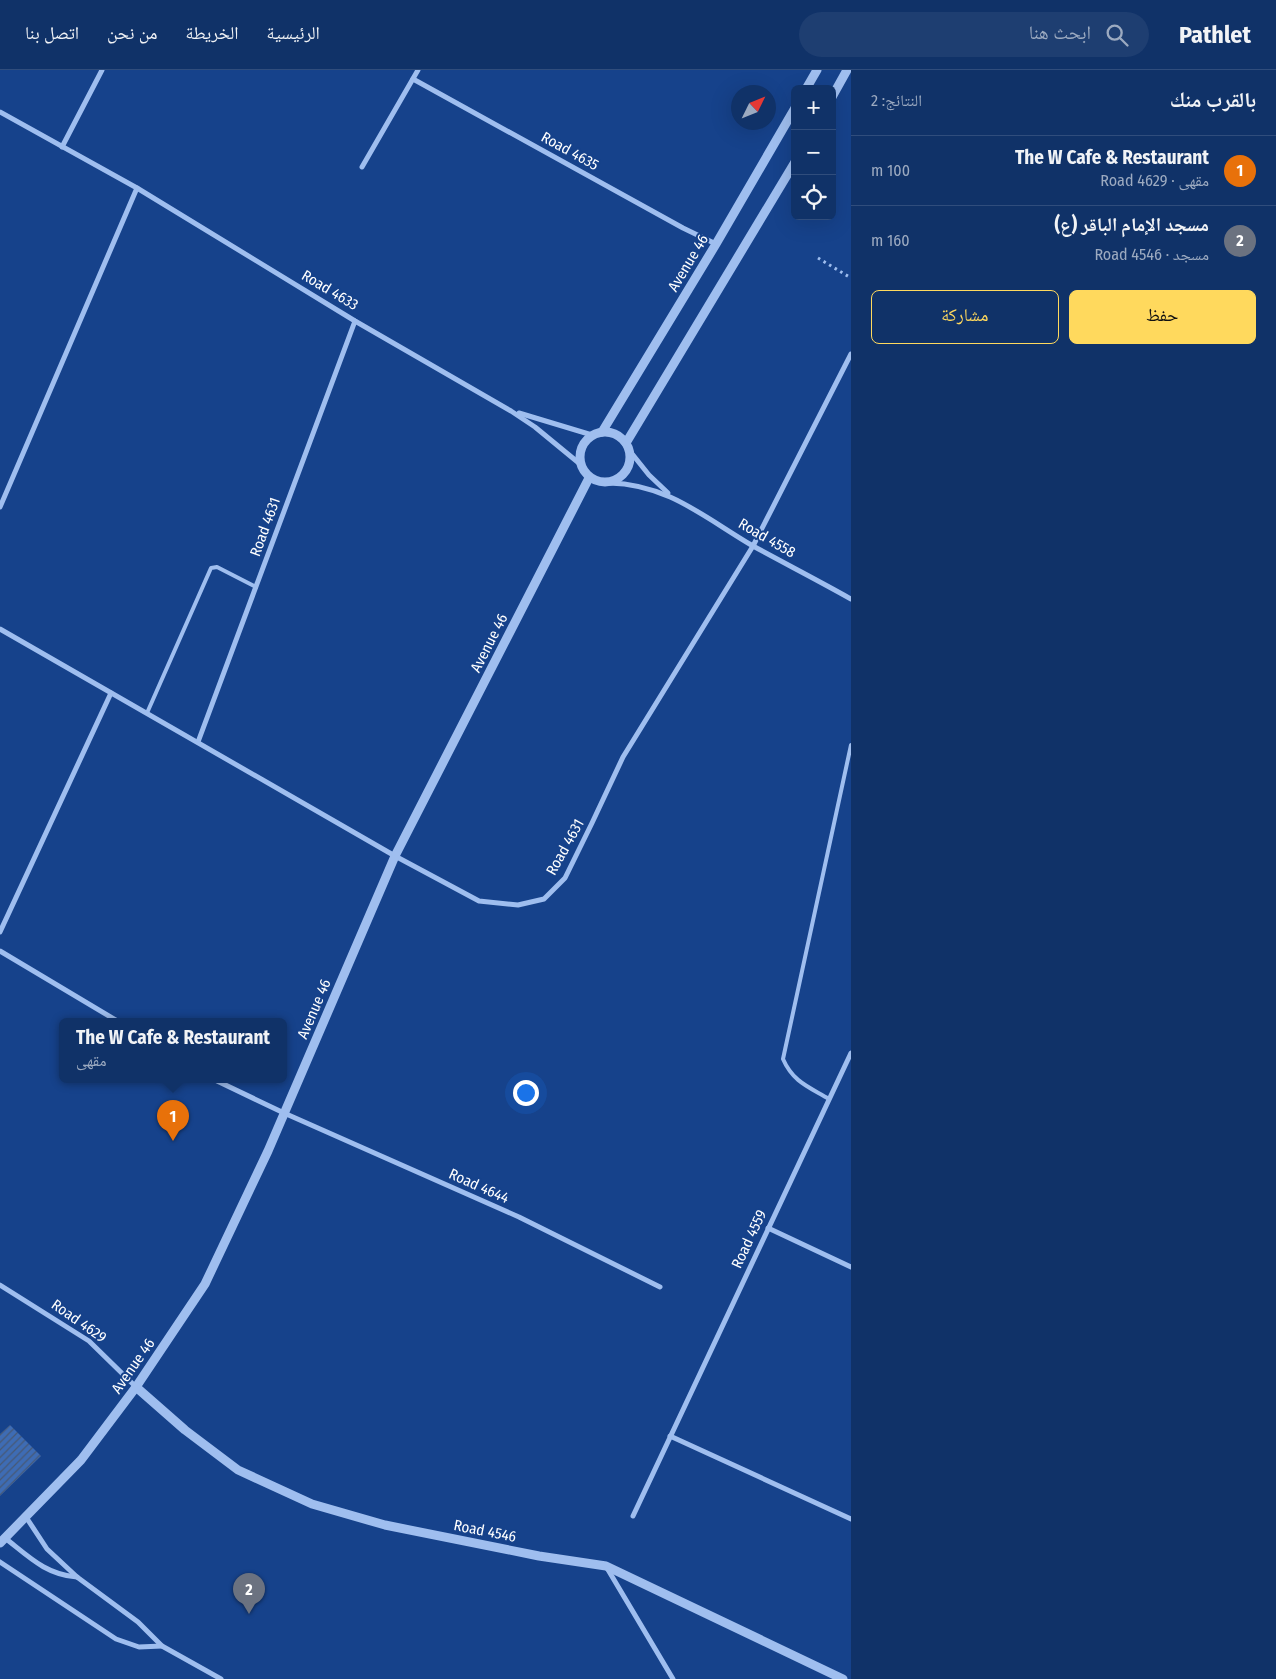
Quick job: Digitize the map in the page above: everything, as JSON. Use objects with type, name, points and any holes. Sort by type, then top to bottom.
[{"type":"street","points":[[62,147],[102,70]]},
{"type":"street","points":[[362,167],[418,70]]},
{"type":"street","points":[[808,85],[817,70]]},
{"type":"street","points":[[836,90],[847,70]]},
{"type":"street","name":"Road 4635","points":[[413,79],[674,223],[716,244]]},
{"type":"street","name":"Road 4633","points":[[0,112],[137,188],[511,411],[535,427],[580,464]]},
{"type":"street","name":"Avenue 46","points":[[602,432],[716,244],[791,115]]},
{"type":"street","points":[[628,446],[791,169]]},
{"type":"street","points":[[0,507],[137,188]]},
{"type":"street","name":"Road 4631","points":[[198,742],[356,320]]},
{"type":"street","name":"Road 4631","points":[[0,629],[395,856],[479,901],[518,905],[544,899],[564,878],[623,757],[753,546],[851,354]]},
{"type":"street","name":"Road 4633","points":[[511,411],[592,435]]},
{"type":"street","points":[[611,432],[620,436],[628,446],[630,461],[627,471],[619,479],[608,483],[598,482],[589,478],[580,464],[580,450],[584,441],[592,435],[611,432]]},
{"type":"street","name":"Road 4558","points":[[628,446],[649,475],[672,497]]},
{"type":"street","name":"Avenue 46","points":[[2,1540],[81,1460],[136,1387],[205,1284],[284,1114],[395,856],[589,478]]},
{"type":"street","name":"Road 4558","points":[[608,483],[625,483],[641,486],[672,497],[753,546],[851,599]]},
{"type":"street","points":[[0,932],[111,693]]},
{"type":"street","points":[[0,952],[112,1018]]},
{"type":"street","name":"Road 4559","points":[[633,1516],[851,1053]]},
{"type":"street","points":[[220,1083],[284,1114]]},
{"type":"street","name":"Road 4644","points":[[284,1114],[519,1218],[660,1288]]},
{"type":"street","points":[[768,1228],[851,1267]]},
{"type":"street","name":"Road 4629","points":[[0,1285],[89,1341],[136,1387]]},
{"type":"street","name":"Road 4546","points":[[136,1387],[185,1430],[238,1470],[312,1504],[385,1526],[539,1556],[606,1566],[843,1679]]},
{"type":"street","points":[[670,1436],[851,1519]]},
{"type":"street","points":[[26,1517],[47,1550],[77,1577],[138,1622],[162,1646],[221,1679]]},
{"type":"street","points":[[2,1540],[48,1570],[57,1574],[77,1577]]},
{"type":"street","points":[[0,1562],[116,1639],[139,1647],[162,1646]]},
{"type":"street","points":[[606,1566],[674,1679]]},
{"type":"lane","points":[[147,713],[211,568],[217,567],[256,587]]},
{"type":"lane","points":[[830,1098],[795,1078],[788,1070],[783,1059],[851,745]]},
{"type":"path","points":[[818,258],[851,278]]},
{"type":"building","points":[[10,1425],[41,1456],[0,1496],[0,1434]]},
{"type":"place","name":"The W Cafe & Restaurant","points":[[173,1141]]},
{"type":"place","name":"مسجد الإمام الباقر (ع)","points":[[249,1614]]}]
